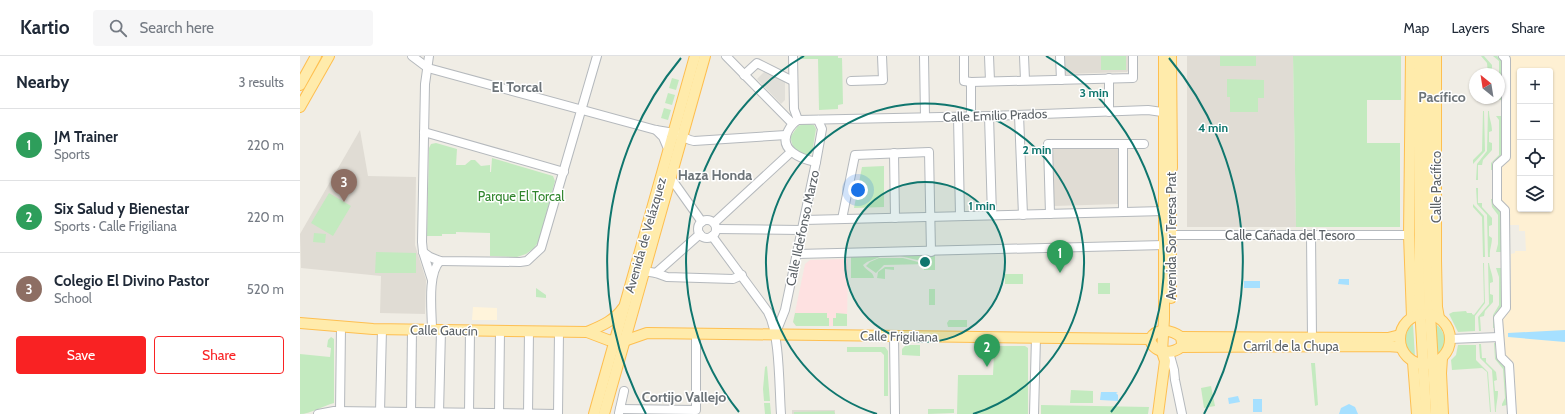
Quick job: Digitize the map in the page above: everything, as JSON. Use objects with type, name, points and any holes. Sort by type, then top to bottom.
[{"type":"main road","points":[[300,85],[316,56]]},
{"type":"main road","points":[[300,107],[329,56]]},
{"type":"main road","name":"Avenida de Velázquez","points":[[604,414],[616,341],[630,317],[644,271],[670,177],[695,56]]},
{"type":"main road","name":"Avenida de Velázquez","points":[[594,414],[669,151],[678,135],[705,56]]},
{"type":"main road","name":"Avenida Sor Teresa Prat","points":[[1164,56],[1168,113],[1171,235],[1165,355]]},
{"type":"main road","name":"Avenida Sor Teresa Prat","points":[[1167,331],[1164,210],[1171,56]]},
{"type":"main road","name":"Calle Pacífico","points":[[1411,56],[1410,234],[1425,316]]},
{"type":"main road","name":"Calle Pacífico","points":[[1419,56],[1425,316]]},
{"type":"main road","name":"Calle Pacífico","points":[[1417,414],[1425,316],[1428,56]]},
{"type":"main road","name":"Calle Pacífico","points":[[1425,316],[1436,261],[1436,56]]},
{"type":"main road","name":"Calle Gaucín","points":[[587,332],[606,324],[618,316],[626,305]]},
{"type":"main road","points":[[1425,316],[1402,327],[1400,335],[1401,347],[1407,357],[1422,363],[1442,358]]},
{"type":"main road","name":"Calle Pacífico","points":[[1425,316],[1447,327],[1450,339]]},
{"type":"main road","points":[[630,317],[635,326],[647,333]]},
{"type":"main road","name":"Calle Gaucín","points":[[300,323],[382,329],[587,332],[616,341]]},
{"type":"main road","points":[[606,324],[604,330],[616,341]]},
{"type":"main road","points":[[1167,331],[1176,333],[1181,342],[1177,350],[1165,355],[1154,347],[1150,339],[1155,333],[1167,331]]},
{"type":"main road","name":"Calle Frigiliana","points":[[616,341],[647,333],[1150,339]]},
{"type":"main road","name":"Carril de la Chupa","points":[[1181,342],[1312,338],[1388,338],[1400,335]]},
{"type":"main road","points":[[1443,414],[1440,373],[1442,358],[1446,353],[1450,339]]},
{"type":"main road","name":"Carril de la Chupa","points":[[1181,342],[1401,347]]},
{"type":"main road","points":[[1158,414],[1165,355]]},
{"type":"main road","name":"Calle Pacífico","points":[[1422,363],[1426,414]]},
{"type":"main road","name":"Calle Pacífico","points":[[1422,363],[1436,414]]},
{"type":"street","points":[[412,56],[582,109],[678,135],[694,141],[786,135]]},
{"type":"street","points":[[420,56],[428,61]]},
{"type":"street","points":[[423,252],[440,261],[520,262],[527,261],[533,257],[541,248],[597,56]]},
{"type":"street","points":[[726,56],[744,75],[795,122],[818,120]]},
{"type":"street","points":[[793,56],[795,122],[786,135],[786,144],[791,152],[801,159],[816,162]]},
{"type":"street","points":[[851,81],[883,80],[882,56]]},
{"type":"street","points":[[924,56],[925,117]]},
{"type":"street","points":[[964,56],[964,81],[970,82],[1133,78],[1133,56]]},
{"type":"street","points":[[989,56],[990,81]]},
{"type":"street","points":[[1024,56],[1025,80]]},
{"type":"street","points":[[1060,56],[1061,80]]},
{"type":"street","points":[[1503,56],[1506,59],[1506,157],[1497,165],[1497,202],[1505,210],[1506,308],[1498,318],[1501,357],[1509,365],[1512,414]]},
{"type":"street","points":[[428,61],[425,84],[422,242],[423,252],[432,280],[440,413]]},
{"type":"street","points":[[744,75],[757,63],[794,81]]},
{"type":"street","points":[[1109,78],[1109,112]]},
{"type":"street","points":[[970,82],[971,116]]},
{"type":"street","name":"Calle Emilio Prados","points":[[818,120],[958,117],[1148,110],[1168,113]]},
{"type":"street","points":[[1019,115],[1023,215]]},
{"type":"street","points":[[989,116],[992,216]]},
{"type":"street","points":[[958,117],[960,216]]},
{"type":"street","name":"Calle Ildefonso Marzo","points":[[775,335],[785,310],[816,162],[822,129],[818,120]]},
{"type":"street","points":[[656,130],[663,136],[669,151]]},
{"type":"street","points":[[424,132],[564,172]]},
{"type":"street","points":[[1050,214],[1048,144],[1144,144]]},
{"type":"street","points":[[1123,144],[1123,212]]},
{"type":"street","points":[[781,414],[775,335],[772,319],[742,276],[714,229],[709,220],[702,222],[698,229],[700,234],[707,237],[714,229],[791,152]]},
{"type":"street","points":[[842,219],[855,155],[929,152],[931,252]]},
{"type":"street","points":[[894,154],[895,218]]},
{"type":"street","points":[[670,177],[702,222]]},
{"type":"street","points":[[804,220],[992,216],[1164,210]]},
{"type":"street","points":[[714,229],[802,230]]},
{"type":"street","points":[[656,273],[700,234]]},
{"type":"street","name":"Calle Cañada del Tesoro","points":[[1171,235],[1410,234]]},
{"type":"street","points":[[1311,235],[1312,338]]},
{"type":"street","points":[[796,254],[1164,246]]},
{"type":"street","points":[[432,280],[435,268],[440,261]]},
{"type":"street","points":[[644,271],[667,277],[705,279],[733,279],[742,276]]},
{"type":"street","points":[[340,412],[341,326]]},
{"type":"street","points":[[380,412],[382,329]]},
{"type":"street","points":[[411,413],[412,329]]},
{"type":"street","points":[[469,413],[470,330]]},
{"type":"street","points":[[499,413],[500,331]]},
{"type":"street","points":[[528,414],[529,331]]},
{"type":"street","points":[[318,414],[328,412],[380,412],[558,414],[559,332]]},
{"type":"street","points":[[624,391],[620,411],[696,410],[696,333]]},
{"type":"street","points":[[894,336],[895,414]]},
{"type":"street","points":[[1450,339],[1499,336]]},
{"type":"street","points":[[1034,414],[1036,337]]},
{"type":"street","name":"Avenida Sor Teresa Prat","points":[[1165,355],[1174,370],[1174,380],[1182,414]]},
{"type":"shaded area","points":[[1064,56],[1130,56],[1130,69],[1127,72],[1065,74]]},
{"type":"shaded area","points":[[1187,56],[1293,56],[1296,227],[1187,227]]},
{"type":"shaded area","points":[[765,71],[785,81],[785,100],[781,104],[757,79]]},
{"type":"shaded area","points":[[360,130],[368,176],[416,177],[415,245],[426,280],[425,314],[380,313],[381,276],[301,268],[300,234]]},
{"type":"shaded area","points":[[1120,147],[1120,204],[1054,206],[1053,148]]},
{"type":"shaded area","points":[[848,259],[847,326],[796,326],[793,322],[805,264],[810,260]]},
{"type":"shaded area","points":[[473,307],[497,308],[497,320],[472,320]]},
{"type":"shaded area","points":[[792,410],[835,410],[835,414],[792,414]]},
{"type":"green space","points":[[800,56],[838,56],[838,58],[842,58],[843,104],[838,105],[838,109],[819,110],[818,59],[800,59]]},
{"type":"green space","points":[[1101,56],[1126,56],[1126,70],[1101,70]]},
{"type":"green space","points":[[1220,56],[1256,56],[1256,66],[1220,66]]},
{"type":"green space","points":[[1293,56],[1401,56],[1401,100],[1367,100],[1367,143],[1400,143],[1400,227],[1296,227]]},
{"type":"green space","points":[[1481,56],[1484,56],[1492,65],[1492,68],[1487,68],[1487,63]]},
{"type":"green space","points":[[1493,56],[1497,56],[1502,60],[1502,68],[1499,68],[1499,61]]},
{"type":"green space","points":[[672,78],[679,80],[676,90],[669,88]]},
{"type":"green space","points":[[1227,79],[1264,80],[1264,98],[1258,98],[1258,112],[1230,112],[1230,97],[1227,97]]},
{"type":"green space","points":[[668,93],[675,95],[672,105],[665,103]]},
{"type":"green space","points":[[664,108],[671,110],[668,120],[661,118]]},
{"type":"green space","points":[[1483,111],[1485,151],[1473,164],[1473,160],[1482,151]]},
{"type":"green space","points":[[1488,111],[1492,126],[1492,131],[1489,132],[1489,142],[1492,143],[1492,150],[1483,160],[1482,165],[1478,165],[1478,180],[1476,180],[1477,164],[1487,151]]},
{"type":"green space","points":[[1496,116],[1501,116],[1501,155],[1492,163],[1491,170],[1491,163],[1499,155],[1499,120]]},
{"type":"green space","points":[[806,123],[814,125],[816,129],[812,153],[804,155],[800,154],[794,148],[791,136],[798,126]]},
{"type":"green space","name":"Parque El Torcal","points":[[436,143],[457,149],[456,165],[465,165],[471,160],[475,160],[481,166],[490,165],[491,172],[492,158],[553,176],[555,181],[539,241],[534,248],[526,254],[517,257],[490,256],[490,233],[456,232],[456,234],[442,234],[442,236],[427,236],[429,148],[431,144]]},
{"type":"green space","points":[[884,166],[884,207],[854,208],[862,167]]},
{"type":"green space","points":[[1476,188],[1478,188],[1478,203],[1482,203],[1482,207],[1492,218],[1492,225],[1489,226],[1489,236],[1492,238],[1490,257],[1488,257],[1487,215],[1477,204]]},
{"type":"green space","points":[[329,193],[351,206],[333,236],[311,223]]},
{"type":"green space","points":[[1491,199],[1493,199],[1493,205],[1501,212],[1501,252],[1496,252],[1498,244],[1498,215],[1492,207]]},
{"type":"green space","points":[[1473,204],[1484,216],[1485,257],[1483,257],[1482,217],[1473,207]]},
{"type":"green space","points":[[314,233],[326,234],[325,243],[313,242]]},
{"type":"green space","points":[[376,252],[416,253],[416,273],[375,273]]},
{"type":"green space","points":[[935,254],[935,270],[924,270],[924,266],[929,266],[931,263],[928,258],[917,260],[900,256],[880,257],[863,265],[874,278],[851,278],[851,255]]},
{"type":"green space","points":[[879,258],[903,258],[918,262],[927,259],[930,263],[884,265],[876,273],[866,266],[870,262]]},
{"type":"green space","points":[[1483,263],[1485,303],[1475,316],[1475,331],[1458,332],[1449,314],[1453,312],[1466,311],[1467,313],[1472,313],[1474,315],[1484,302]]},
{"type":"green space","points":[[1488,263],[1493,279],[1493,282],[1490,283],[1490,294],[1493,295],[1493,302],[1485,311],[1484,316],[1480,317],[1481,331],[1479,331],[1478,317],[1489,304]]},
{"type":"green space","points":[[885,267],[894,267],[894,270],[885,269],[885,279],[877,278],[878,272]]},
{"type":"green space","points":[[1496,268],[1502,268],[1502,306],[1494,315],[1495,328],[1493,328],[1493,315],[1499,305],[1499,277]]},
{"type":"green space","points":[[1005,274],[1023,274],[1023,284],[1005,284]]},
{"type":"green space","points":[[1098,283],[1110,283],[1110,294],[1098,294]]},
{"type":"green space","points":[[536,288],[546,295],[546,298],[536,297]]},
{"type":"green space","points":[[929,289],[935,289],[935,305],[929,305]]},
{"type":"green space","points":[[795,313],[827,313],[827,318],[829,318],[829,326],[796,326],[793,322]]},
{"type":"green space","points":[[836,313],[847,314],[847,326],[833,326],[833,318],[836,318]]},
{"type":"green space","points":[[949,320],[967,320],[967,327],[948,327],[947,323]]},
{"type":"green space","points":[[1434,323],[1442,330],[1445,339],[1443,349],[1436,357]]},
{"type":"green space","points":[[1413,324],[1415,357],[1408,349],[1405,341],[1407,332]]},
{"type":"green space","points":[[331,337],[334,339],[334,403],[308,413],[300,414],[300,354],[330,357],[331,348],[327,347],[328,340]]},
{"type":"green space","points":[[1494,343],[1496,358],[1505,366],[1507,405],[1502,406],[1505,398],[1503,369],[1495,359]]},
{"type":"green space","points":[[1479,344],[1481,344],[1482,358],[1486,358],[1486,362],[1496,372],[1497,380],[1494,381],[1495,391],[1498,391],[1496,412],[1492,370],[1480,358]]},
{"type":"green space","points":[[906,345],[920,345],[920,356],[902,355],[902,349]]},
{"type":"green space","points":[[1458,345],[1476,345],[1476,360],[1488,372],[1491,412],[1487,372],[1482,368],[1452,370],[1451,360],[1456,355]]},
{"type":"green space","points":[[990,346],[1025,346],[1028,348],[1028,414],[957,414],[958,375],[993,375],[994,352],[990,350]]},
{"type":"green space","points":[[847,347],[885,347],[888,351],[888,396],[884,396],[884,355],[881,352],[847,352]]},
{"type":"green space","points":[[1311,363],[1315,363],[1318,405],[1315,406]]},
{"type":"green space","points":[[767,366],[770,401],[764,401],[763,389],[765,367]]},
{"type":"green space","points":[[1211,386],[1215,406],[1204,408],[1201,388]]},
{"type":"green space","points":[[1071,390],[1093,391],[1093,403],[1070,403]]},
{"type":"green space","points":[[764,403],[770,403],[771,414],[765,414]]},
{"type":"green space","points":[[1041,405],[1149,407],[1148,414],[1041,414]]},
{"type":"green space","points":[[928,409],[954,409],[954,413],[928,414]]},
{"type":"green space","points":[[834,411],[835,414],[794,414],[794,412]]},
{"type":"sand","points":[[1510,56],[1565,56],[1565,414],[1517,414],[1514,363],[1504,355],[1503,318],[1511,309],[1511,254],[1515,253],[1515,251],[1526,251],[1525,231],[1519,231],[1519,225],[1510,225],[1510,209],[1502,202],[1502,167],[1510,159]]},
{"type":"water","points":[[1339,279],[1349,279],[1349,285],[1338,284]]},
{"type":"water","points":[[1244,281],[1260,281],[1260,288],[1244,288]]},
{"type":"water","points":[[1565,330],[1565,342],[1508,337],[1508,333]]},
{"type":"water","points":[[1101,392],[1118,392],[1116,393],[1118,395],[1118,401],[1100,400]]},
{"type":"water","points":[[1238,396],[1240,402],[1229,404],[1228,398]]},
{"type":"water","points":[[1253,399],[1262,399],[1262,412],[1253,412]]},
{"type":"water","points":[[1349,404],[1355,407],[1358,414],[1339,414],[1341,408]]},
{"type":"place","name":"Colegio El Divino Pastor","points":[[344,202]]},
{"type":"place","name":"JM Trainer","points":[[1060,273]]},
{"type":"place","name":"Six Salud y Bienestar","points":[[987,367]]},
{"type":"district","name":"El Torcal","points":[[517,87]]},
{"type":"district","name":"Pacífico","points":[[1442,97]]},
{"type":"district","name":"Haza Honda","points":[[715,175]]},
{"type":"district","name":"Cortijo Vallejo","points":[[684,397]]}]
